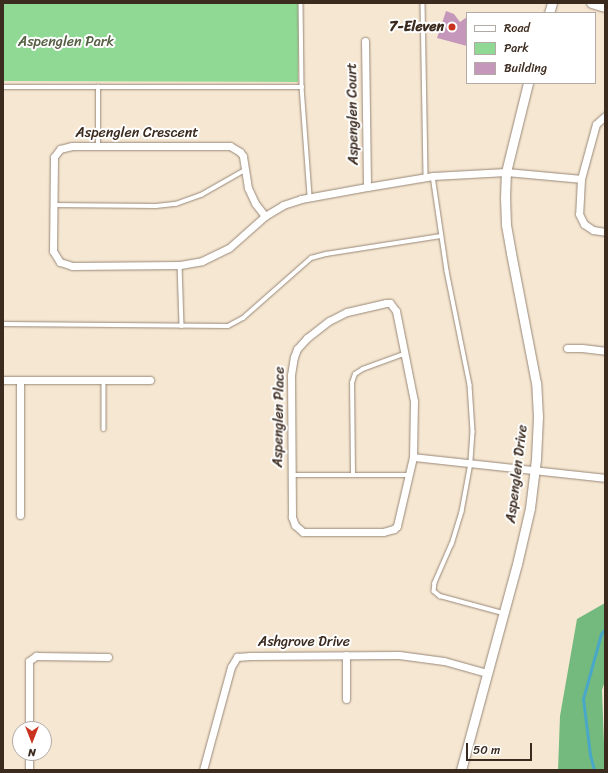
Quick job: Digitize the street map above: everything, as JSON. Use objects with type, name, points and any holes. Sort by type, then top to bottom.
[{"type":"main road","points":[[592,3],[605,7]]},
{"type":"street","name":"Aspenglen Court","points":[[365,42],[368,187]]},
{"type":"street","name":"Aspenglen Drive","points":[[461,770],[530,508],[535,470],[538,417],[536,383],[506,225],[506,172],[528,84]]},
{"type":"street","points":[[605,116],[596,124],[581,179],[579,214],[584,224],[593,230],[605,232]]},
{"type":"street","name":"Aspenglen Crescent","points":[[265,216],[251,196],[243,156],[240,152],[230,146],[64,147],[56,152],[53,164],[53,251],[56,258],[66,265],[180,265],[202,261],[229,248],[265,216],[282,205],[310,197],[368,187],[430,177],[506,172],[581,179]]},
{"type":"street","name":"Aspenglen Place","points":[[386,303],[390,303],[396,311],[406,353],[414,400],[413,457],[400,517],[397,526],[394,529],[383,532],[308,533],[298,529],[292,521],[291,375],[294,357],[301,344],[321,326],[339,315],[359,308],[386,303]]},
{"type":"street","points":[[567,348],[605,351]]},
{"type":"street","points":[[3,380],[150,380]]},
{"type":"street","points":[[20,380],[20,515]]},
{"type":"street","points":[[413,457],[605,478]]},
{"type":"street","points":[[346,655],[346,699]]},
{"type":"street","name":"Ashgrove Drive","points":[[203,770],[231,667],[237,657],[346,655],[413,656],[444,661],[487,673]]},
{"type":"street","points":[[29,721],[29,661],[36,656],[108,657]]},
{"type":"lane","points":[[301,3],[302,87],[310,197]]},
{"type":"lane","points":[[423,3],[430,177],[470,385],[473,410],[471,463],[462,512],[452,544],[435,583],[434,591],[440,596],[503,613]]},
{"type":"lane","points":[[3,87],[302,87]]},
{"type":"lane","points":[[98,87],[98,146]]},
{"type":"lane","points":[[53,205],[156,206],[176,204],[201,195],[245,170]]},
{"type":"lane","points":[[3,324],[228,326],[236,322],[301,266],[318,256],[441,236]]},
{"type":"lane","points":[[180,265],[182,326]]},
{"type":"lane","points":[[353,475],[353,378],[355,374],[363,368],[406,353]]},
{"type":"lane","points":[[104,380],[104,429]]},
{"type":"lane","points":[[292,475],[410,475]]},
{"type":"green space","name":"Aspenglen Park","points":[[3,3],[299,3],[298,82],[3,81]]},
{"type":"green space","points":[[605,603],[605,681],[602,690],[605,770],[558,770],[560,716],[577,619]]},
{"type":"building","name":"7-Eleven","points":[[446,11],[454,14],[460,22],[466,18],[466,46],[437,38]]},
{"type":"waterway","points":[[594,770],[590,755],[583,699],[601,634],[605,629]]},
{"type":"place","name":"7-Eleven","points":[[452,27]]}]
